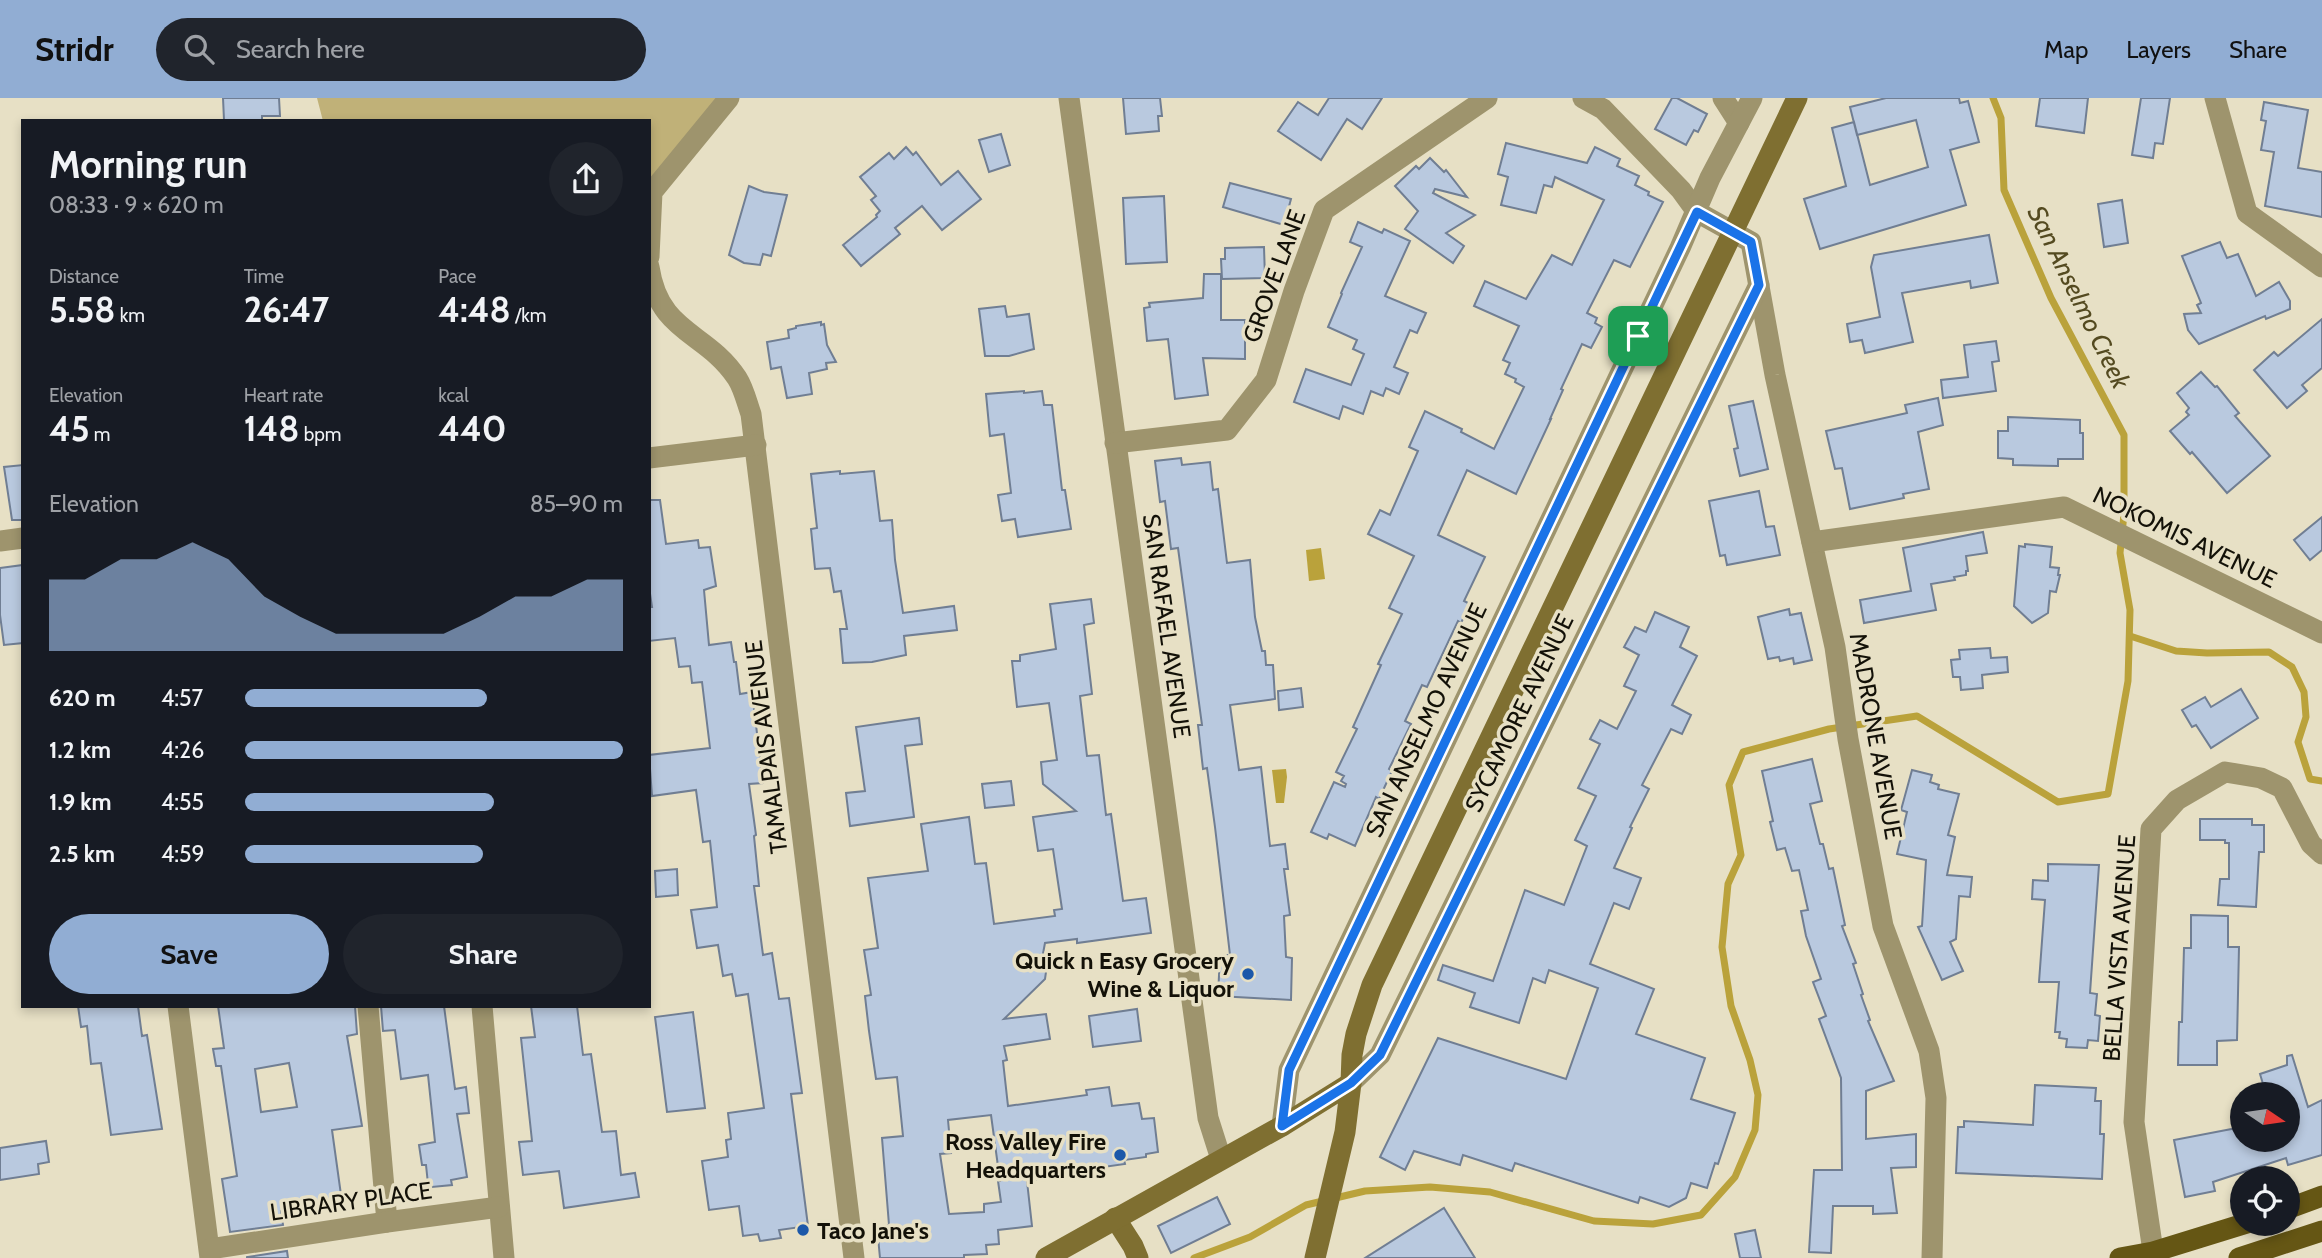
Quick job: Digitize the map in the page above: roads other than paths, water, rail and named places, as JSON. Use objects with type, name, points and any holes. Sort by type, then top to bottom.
[{"type":"main road","points":[[1318,1251],[1345,1132],[1352,1055],[1360,1019],[1385,956],[1797,98]]},
{"type":"main road","name":"SYCAMORE AVENUE","points":[[1282,1126],[1351,1083]]},
{"type":"main road","points":[[1046,1258],[1071,1252],[1115,1218],[1282,1126]]},
{"type":"main road","points":[[2300,1204],[2322,1196]]},
{"type":"main road","points":[[1115,1218],[1133,1245],[1138,1258]]},
{"type":"main road","points":[[2120,1258],[2153,1255],[2230,1229]]},
{"type":"main road","points":[[2239,1258],[2322,1231]]},
{"type":"street","points":[[651,192],[729,98]]},
{"type":"street","name":"SAN RAFAEL AVENUE","points":[[1069,98],[1208,1118],[1221,1159]]},
{"type":"street","name":"GROVE LANE","points":[[1115,443],[1227,430],[1266,380],[1294,291],[1324,210],[1488,98]]},
{"type":"street","points":[[1583,98],[1603,109],[1681,190],[1697,212],[1732,231]]},
{"type":"street","points":[[1723,98],[1740,123]]},
{"type":"street","name":"SAN ANSELMO AVENUE","points":[[1282,1126],[1289,1070],[1697,212],[1710,178],[1752,98]]},
{"type":"street","points":[[2215,98],[2247,213],[2322,267]]},
{"type":"street","name":"MADRONE AVENUE","points":[[1732,231],[1751,242],[1774,375],[1835,648],[1848,739],[1883,926],[1929,1051],[1936,1098],[1932,1258]]},
{"type":"street","name":"TAMALPAIS AVENUE","points":[[651,279],[660,304],[675,323],[723,362],[738,379],[751,414],[854,1258]]},
{"type":"street","name":"SYCAMORE AVENUE","points":[[1351,1083],[1380,1055],[1759,285]]},
{"type":"street","points":[[651,458],[756,445]]},
{"type":"street","name":"NOKOMIS AVENUE","points":[[1812,541],[2063,507],[2322,632]]},
{"type":"street","points":[[0,541],[21,538]]},
{"type":"street","name":"BELLA VISTA AVENUE","points":[[2153,1255],[2134,1122],[2151,829],[2177,800],[2225,772],[2261,778],[2282,788],[2311,844],[2322,854]]},
{"type":"street","points":[[178,1008],[210,1253]]},
{"type":"street","points":[[368,1008],[387,1222]]},
{"type":"street","points":[[482,1008],[505,1258]]},
{"type":"street","name":"LIBRARY PLACE","points":[[210,1253],[387,1222],[499,1207]]},
{"type":"waterway","name":"San Anselmo Creek","points":[[1194,1258],[1250,1237],[1306,1205],[1365,1191],[1430,1187],[1490,1192],[1594,1221],[1653,1224],[1701,1215],[1735,1177],[1755,1130],[1758,1095],[1750,1060],[1731,1006],[1722,947],[1728,884],[1741,855],[1729,785],[1743,752],[1829,729],[1917,716],[2058,802],[2108,794],[2128,681],[2130,610],[2120,553],[2124,514],[2124,435],[2051,298],[2004,190],[2001,118],[1993,98]]},
{"type":"waterway","points":[[2130,636],[2176,651],[2269,652],[2292,667],[2304,692],[2306,717],[2298,742],[2310,779],[2322,781]]},
{"type":"place","name":"Quick n Easy Grocery Wine & Liquor","points":[[1248,974]]},
{"type":"place","name":"Ross Valley Fire Headquarters","points":[[1120,1155]]},
{"type":"place","name":"Taco Jane's","points":[[803,1230]]}]
